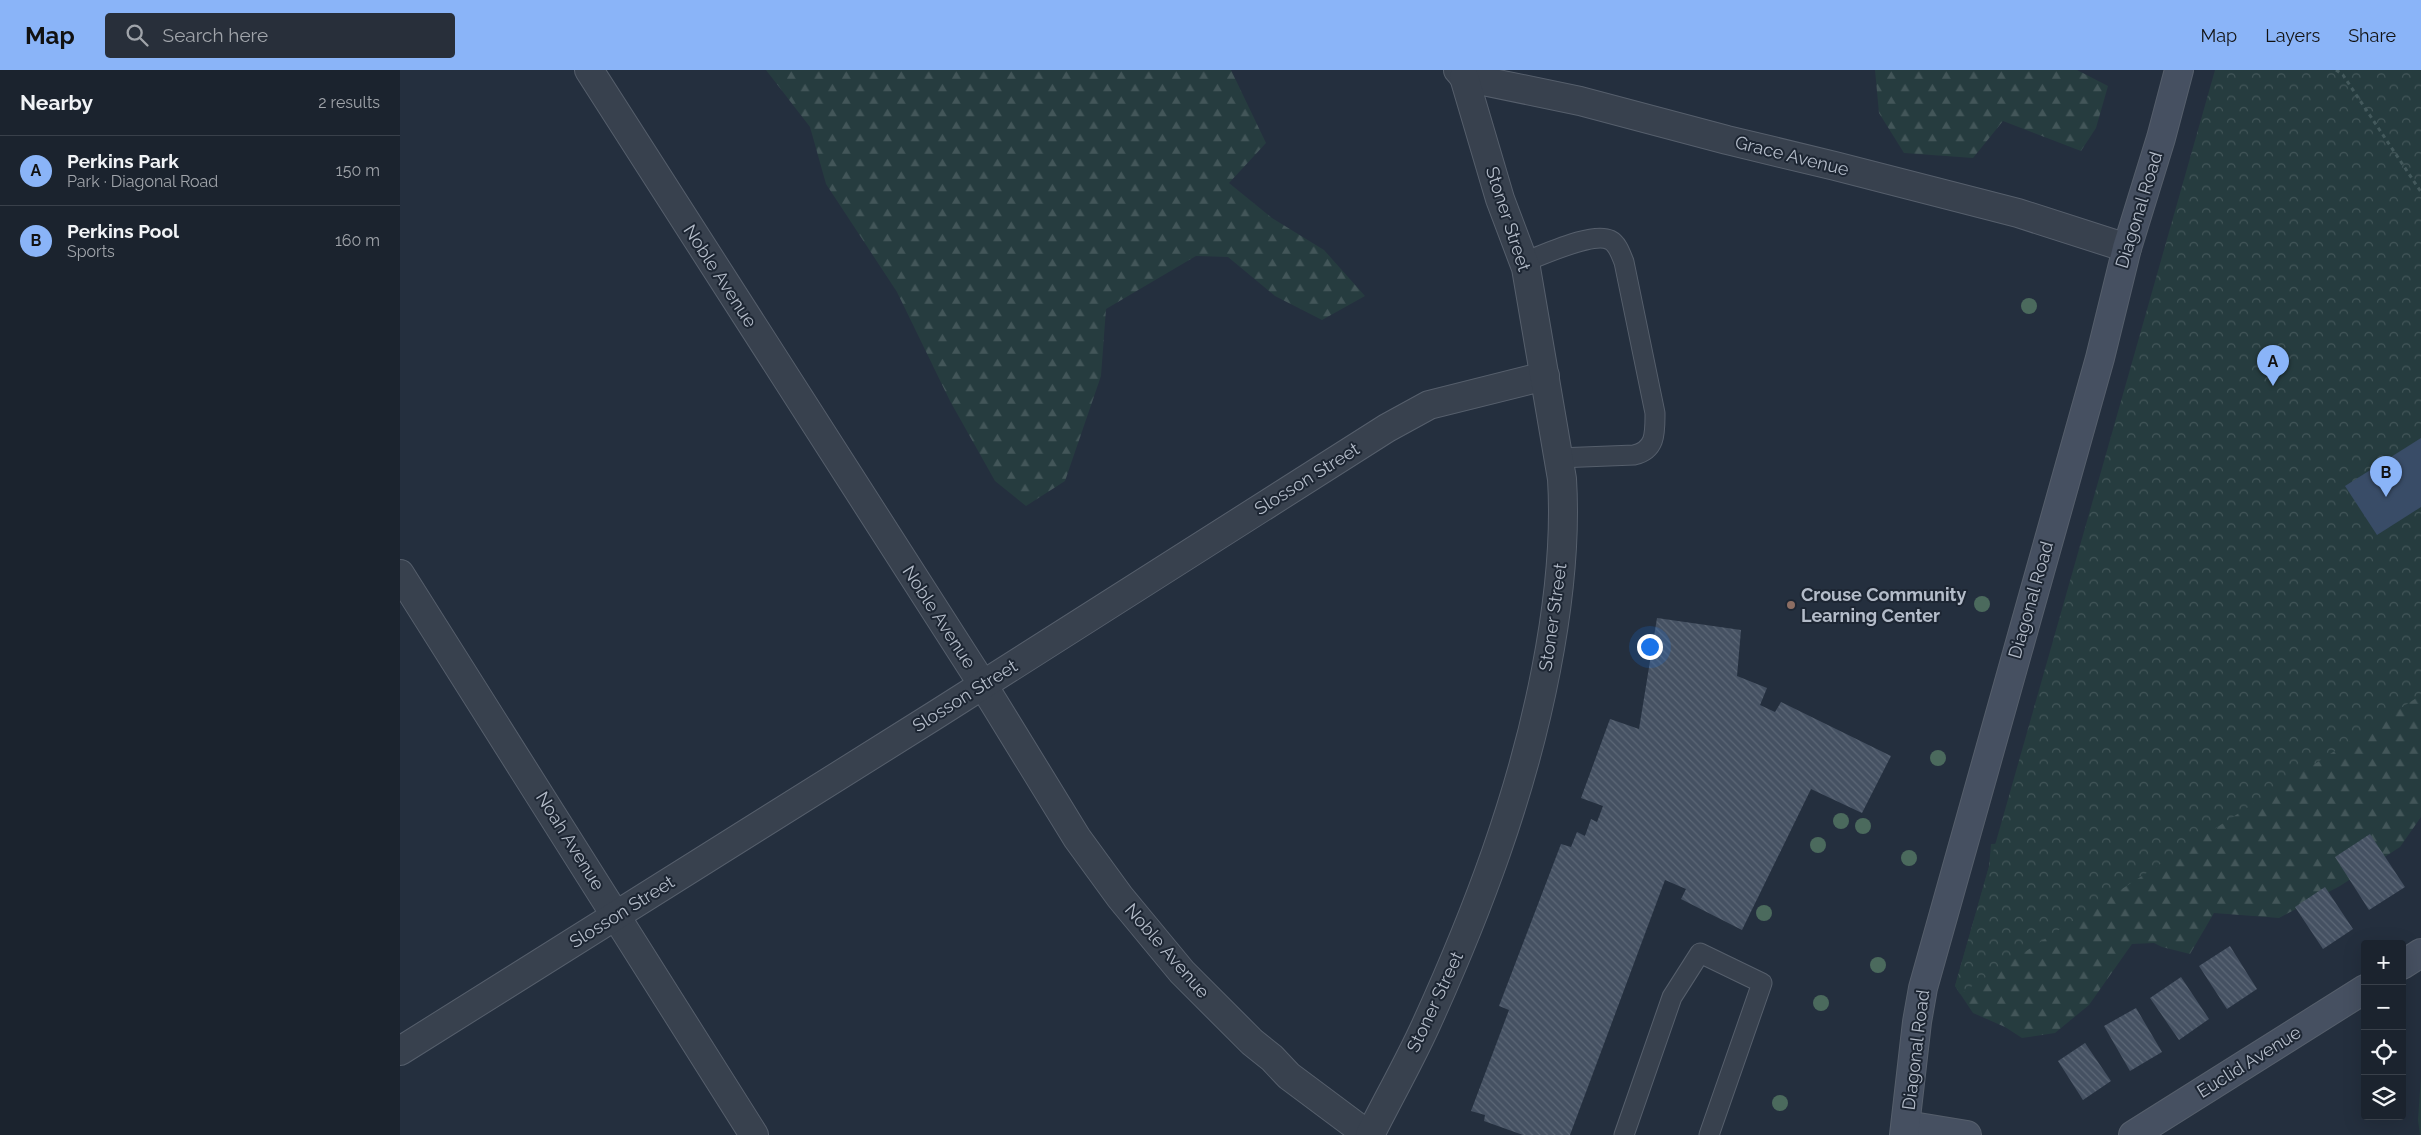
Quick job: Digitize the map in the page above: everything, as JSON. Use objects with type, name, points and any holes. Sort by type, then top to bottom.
[{"type":"street","name":"Noble Avenue","points":[[588,70],[983,685],[1078,838],[1120,897],[1182,972],[1289,1076],[1369,1135]]},
{"type":"street","name":"Diagonal Road","points":[[1905,1130],[1917,1022],[1923,988],[2100,358],[2127,248],[2161,138],[2179,70]]},
{"type":"street","name":"Grace Avenue","points":[[1461,74],[1580,101],[2018,213],[2127,248]]},
{"type":"street","name":"Stoner Street","points":[[1369,1135],[1424,1029],[1471,922],[1522,776],[1538,712],[1559,590],[1563,502],[1545,376],[1523,262],[1500,199],[1461,74]]},
{"type":"street","name":"Slosson Street","points":[[400,1051],[1404,419],[1429,405],[1545,376]]},
{"type":"street","name":"Noah Avenue","points":[[400,574],[617,915],[672,1009],[754,1135]]},
{"type":"street","points":[[2406,962],[2421,953]]},
{"type":"street","name":"Euclid Avenue","points":[[2133,1135],[2361,992]]},
{"type":"street","points":[[1905,1130],[1967,1135]]},
{"type":"lane","points":[[1523,262],[1597,238],[1610,240],[1619,248],[1624,262],[1655,413],[1655,432],[1652,444],[1645,452],[1634,455],[1558,458]]},
{"type":"lane","points":[[1624,1135],[1672,997],[1700,953],[1762,983],[1708,1135]]},
{"type":"path","points":[[2336,70],[2343,75],[2421,192]]},
{"type":"green space","points":[[766,70],[1231,70],[1266,143],[1229,183],[1272,218],[1324,250],[1365,296],[1322,320],[1275,296],[1228,257],[1196,256],[1106,309],[1101,376],[1065,481],[1026,506],[995,481],[950,401],[897,292],[826,184],[810,127]]},
{"type":"green space","points":[[1875,70],[2077,70],[2108,86],[2096,128],[2081,151],[2003,121],[1973,158],[1904,153],[1879,113]]},
{"type":"green space","points":[[2215,70],[2421,70],[2421,695],[1960,994],[1955,986]]},
{"type":"green space","points":[[2421,594],[2421,817],[2400,847],[2340,886],[2279,918],[2214,913],[2190,954],[2154,943],[2132,944],[2089,1005],[2055,1033],[2022,1038],[2005,1027],[1973,1013],[1955,986],[1989,867],[1991,844],[2036,841]]},
{"type":"green space","points":[[2421,1076],[2421,1135],[2420,1135],[2418,1120]]},
{"type":"water","points":[[2421,438],[2421,507],[2377,535],[2345,486]]},
{"type":"building","points":[[1657,618],[1741,630],[1737,676],[1767,688],[1760,705],[1775,712],[1781,702],[1891,756],[1862,813],[1811,789],[1742,930],[1681,899],[1686,889],[1665,880],[1570,1135],[1523,1135],[1484,1121],[1485,1115],[1471,1111],[1509,1010],[1499,1006],[1561,844],[1571,847],[1577,832],[1585,836],[1591,819],[1597,822],[1603,806],[1581,798],[1610,719],[1639,729]]},
{"type":"building","points":[[2370,834],[2405,887],[2369,910],[2335,857]]},
{"type":"building","points":[[2325,887],[2353,929],[2323,949],[2295,907]]},
{"type":"building","points":[[2230,946],[2257,989],[2227,1009],[2199,966]]},
{"type":"building","points":[[2181,977],[2209,1019],[2179,1040],[2150,998]]},
{"type":"building","points":[[2136,1008],[2162,1052],[2130,1071],[2104,1026]]},
{"type":"building","points":[[2085,1043],[2111,1081],[2083,1100],[2058,1061]]},
{"type":"place","name":"Perkins Park","points":[[2273,386]]},
{"type":"place","name":"Perkins Pool","points":[[2386,497]]},
{"type":"place","name":"Crouse Community Learning Center","points":[[1791,605]]}]
